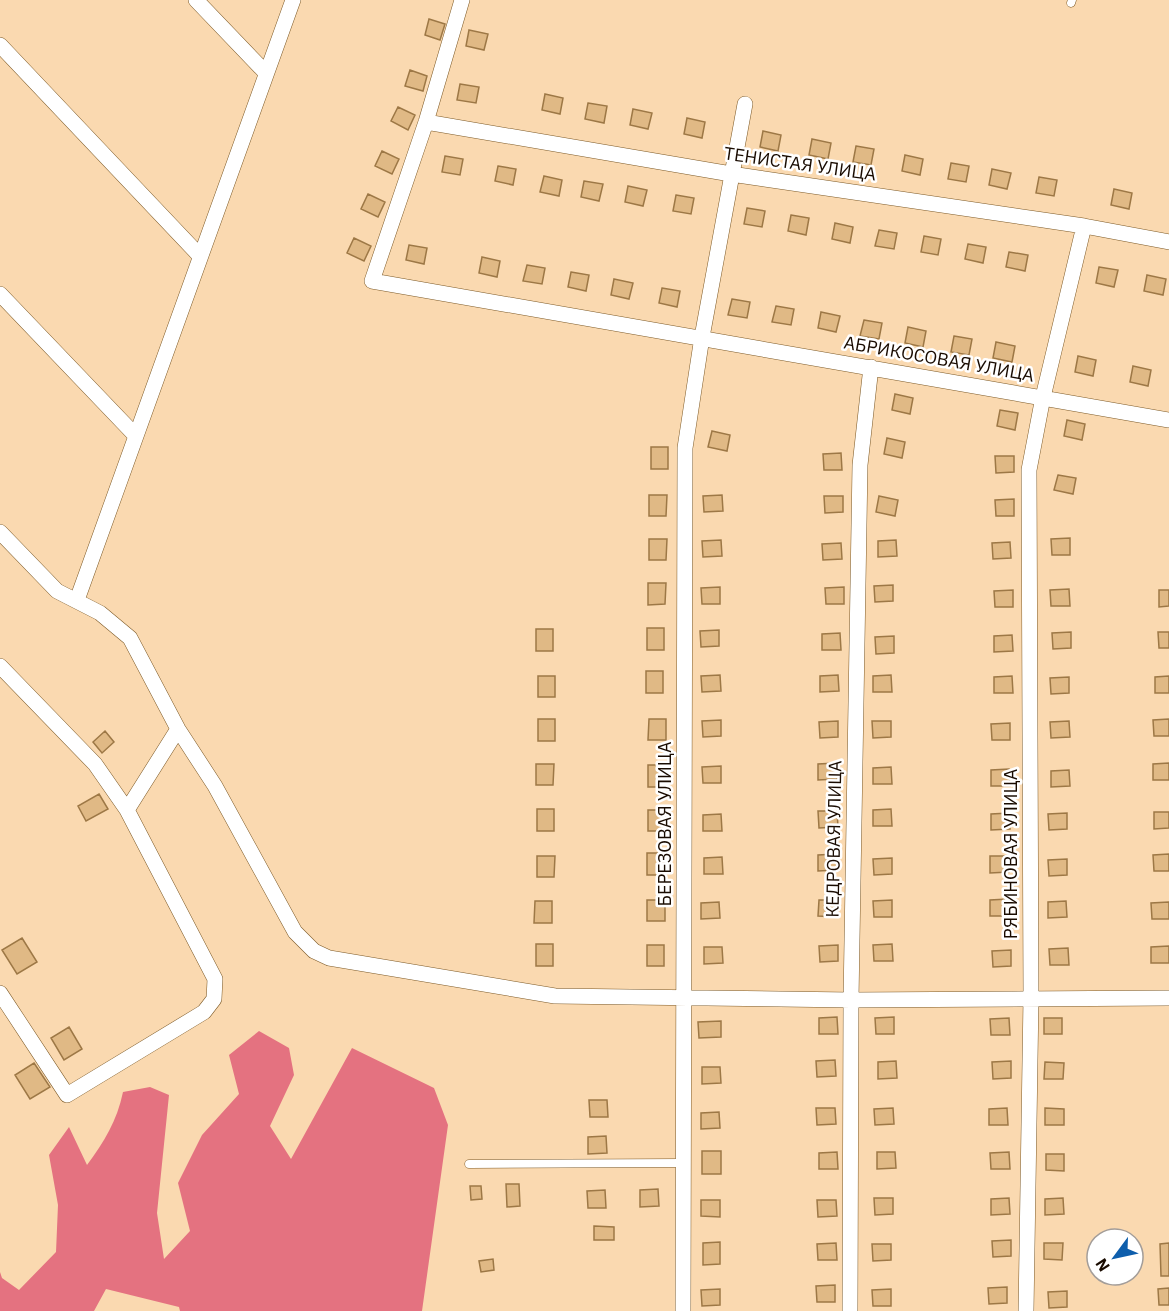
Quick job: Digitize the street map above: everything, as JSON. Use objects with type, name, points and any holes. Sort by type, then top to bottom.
[{"type":"street","points":[[196,0],[266,73]]},
{"type":"street","points":[[77,600],[199,255],[293,0]]},
{"type":"street","points":[[426,122],[462,0]]},
{"type":"street","points":[[0,45],[199,255]]},
{"type":"street","name":"БЕРЕЗОВАЯ УЛИЦА","points":[[683,1311],[685,448],[702,338],[745,104]]},
{"type":"street","name":"ТЕНИСТАЯ УЛИЦА","points":[[426,122],[731,174],[1084,226],[1169,242]]},
{"type":"street","name":"АБРИКОСОВАЯ УЛИЦА","points":[[426,122],[372,281],[1169,420]]},
{"type":"street","name":"РЯБИНОВАЯ УЛИЦА","points":[[1026,1311],[1031,998],[1029,470],[1043,398],[1084,226]]},
{"type":"street","points":[[0,294],[135,435]]},
{"type":"street","name":"КЕДРОВАЯ УЛИЦА","points":[[850,1311],[851,1000],[860,465],[871,368]]},
{"type":"street","points":[[0,532],[57,591],[100,613],[130,638],[178,729],[215,786],[296,932],[314,951],[329,958],[555,996],[851,1000],[1169,998]]},
{"type":"street","points":[[0,666],[95,764],[127,810],[215,979],[214,999],[204,1012],[67,1095],[0,993]]},
{"type":"street","points":[[127,810],[178,729]]},
{"type":"lane","points":[[469,1164],[684,1163]]},
{"type":"shaded area","points":[[259,1031],[289,1048],[294,1075],[270,1126],[291,1159],[352,1048],[434,1088],[448,1125],[422,1311],[180,1311],[179,1307],[106,1289],[94,1311],[0,1311],[0,1272],[2,1278],[19,1290],[56,1252],[58,1205],[49,1155],[69,1127],[87,1165],[109,1131],[123,1092],[150,1087],[169,1095],[157,1213],[164,1259],[190,1231],[178,1183],[202,1135],[239,1094],[229,1055]]},
{"type":"building","points":[[429,19],[445,24],[440,40],[425,35]]},
{"type":"building","points":[[469,30],[488,34],[484,50],[466,46]]},
{"type":"building","points":[[410,70],[427,76],[423,91],[405,86]]},
{"type":"building","points":[[460,84],[479,87],[476,103],[457,100]]},
{"type":"building","points":[[545,94],[563,98],[560,114],[542,110]]},
{"type":"building","points":[[588,103],[607,106],[604,123],[585,119]]},
{"type":"building","points":[[398,107],[415,115],[408,130],[391,121]]},
{"type":"building","points":[[633,109],[652,113],[648,129],[630,125]]},
{"type":"building","points":[[687,118],[705,122],[702,138],[684,134]]},
{"type":"building","points":[[763,131],[781,135],[778,151],[760,147]]},
{"type":"building","points":[[812,139],[831,143],[828,159],[809,155]]},
{"type":"building","points":[[856,146],[874,149],[871,165],[853,162]]},
{"type":"building","points":[[382,151],[399,159],[392,174],[375,166]]},
{"type":"building","points":[[905,155],[923,159],[920,175],[902,171]]},
{"type":"building","points":[[445,156],[463,159],[460,175],[442,172]]},
{"type":"building","points":[[951,163],[969,166],[966,182],[948,179]]},
{"type":"building","points":[[498,166],[516,169],[513,185],[495,181]]},
{"type":"building","points":[[992,169],[1011,173],[1007,189],[989,185]]},
{"type":"building","points":[[544,176],[562,180],[559,196],[540,192]]},
{"type":"building","points":[[1039,177],[1057,180],[1054,196],[1036,193]]},
{"type":"building","points":[[584,181],[603,184],[599,201],[581,197]]},
{"type":"building","points":[[628,186],[647,190],[643,206],[625,202]]},
{"type":"building","points":[[1114,189],[1132,193],[1129,209],[1111,205]]},
{"type":"building","points":[[368,194],[385,202],[378,217],[361,209]]},
{"type":"building","points":[[676,195],[694,198],[691,214],[673,211]]},
{"type":"building","points":[[747,208],[765,211],[762,227],[744,224]]},
{"type":"building","points":[[791,215],[809,218],[806,235],[788,231]]},
{"type":"building","points":[[835,223],[853,227],[850,243],[832,239]]},
{"type":"building","points":[[879,230],[897,233],[894,249],[875,246]]},
{"type":"building","points":[[924,236],[941,239],[938,255],[921,252]]},
{"type":"building","points":[[354,238],[371,246],[364,261],[347,253]]},
{"type":"building","points":[[968,244],[986,247],[983,263],[965,259]]},
{"type":"building","points":[[409,245],[427,248],[424,264],[406,260]]},
{"type":"building","points":[[1009,252],[1028,255],[1025,271],[1006,267]]},
{"type":"building","points":[[482,257],[500,261],[497,277],[479,273]]},
{"type":"building","points":[[527,265],[545,268],[542,284],[523,281]]},
{"type":"building","points":[[1099,267],[1118,270],[1114,287],[1096,283]]},
{"type":"building","points":[[571,272],[589,275],[586,291],[568,287]]},
{"type":"building","points":[[1147,275],[1166,279],[1163,295],[1144,291]]},
{"type":"building","points":[[614,279],[633,283],[629,299],[611,295]]},
{"type":"building","points":[[662,288],[680,291],[677,307],[659,303]]},
{"type":"building","points":[[732,299],[750,302],[747,318],[728,315]]},
{"type":"building","points":[[776,306],[794,309],[791,325],[772,322]]},
{"type":"building","points":[[821,312],[840,316],[836,332],[818,328]]},
{"type":"building","points":[[864,320],[882,323],[879,339],[860,336]]},
{"type":"building","points":[[908,327],[926,331],[923,347],[905,343]]},
{"type":"building","points":[[954,336],[972,339],[969,355],[951,352]]},
{"type":"building","points":[[996,342],[1015,346],[1012,362],[993,358]]},
{"type":"building","points":[[1078,356],[1096,360],[1093,376],[1075,372]]},
{"type":"building","points":[[1133,366],[1151,370],[1148,386],[1130,382]]},
{"type":"building","points":[[895,394],[913,398],[910,414],[892,410]]},
{"type":"building","points":[[1000,410],[1018,413],[1015,430],[997,426]]},
{"type":"building","points":[[1067,420],[1085,424],[1082,440],[1064,436]]},
{"type":"building","points":[[712,431],[730,435],[727,451],[708,447]]},
{"type":"building","points":[[887,438],[905,442],[902,458],[884,454]]},
{"type":"building","points":[[651,447],[668,447],[668,469],[651,469]]},
{"type":"building","points":[[841,453],[842,470],[824,470],[823,454]]},
{"type":"building","points":[[995,456],[1014,456],[1014,472],[996,473]]},
{"type":"building","points":[[1058,475],[1076,478],[1073,494],[1054,490]]},
{"type":"building","points":[[649,495],[667,495],[666,516],[649,516]]},
{"type":"building","points":[[722,495],[723,511],[704,512],[703,496]]},
{"type":"building","points":[[824,496],[843,496],[843,512],[825,513]]},
{"type":"building","points":[[879,496],[898,500],[895,516],[876,512]]},
{"type":"building","points":[[1014,499],[1014,516],[996,516],[995,500]]},
{"type":"building","points":[[1070,538],[1070,555],[1052,555],[1051,539]]},
{"type":"building","points":[[649,539],[667,539],[666,560],[649,560]]},
{"type":"building","points":[[721,540],[722,556],[703,557],[702,541]]},
{"type":"building","points":[[896,540],[897,556],[878,557],[878,541]]},
{"type":"building","points":[[1010,542],[1011,558],[993,559],[992,543]]},
{"type":"building","points":[[841,543],[842,559],[823,560],[822,544]]},
{"type":"building","points":[[648,583],[666,583],[665,604],[648,605]]},
{"type":"building","points":[[893,585],[893,601],[875,602],[874,586]]},
{"type":"building","points":[[720,587],[720,604],[702,604],[701,588]]},
{"type":"building","points":[[844,587],[844,604],[826,604],[825,588]]},
{"type":"building","points":[[1069,589],[1070,606],[1051,606],[1050,590]]},
{"type":"building","points":[[1013,590],[1013,607],[995,607],[994,591]]},
{"type":"building","points":[[1159,590],[1169,590],[1169,606],[1159,607]]},
{"type":"building","points":[[647,628],[664,628],[664,650],[647,650]]},
{"type":"building","points":[[536,629],[553,629],[553,651],[536,651]]},
{"type":"building","points":[[719,630],[719,646],[701,647],[700,631]]},
{"type":"building","points":[[1071,632],[1071,648],[1053,649],[1052,633]]},
{"type":"building","points":[[1158,632],[1169,632],[1169,648],[1159,648]]},
{"type":"building","points":[[840,633],[841,650],[822,650],[822,634]]},
{"type":"building","points":[[1012,635],[1013,651],[994,652],[994,636]]},
{"type":"building","points":[[894,636],[894,653],[876,654],[875,637]]},
{"type":"building","points":[[646,671],[663,671],[663,693],[646,693]]},
{"type":"building","points":[[720,675],[721,691],[702,692],[701,676]]},
{"type":"building","points":[[838,675],[839,691],[820,692],[820,676]]},
{"type":"building","points":[[891,675],[892,692],[873,692],[873,676]]},
{"type":"building","points":[[538,676],[555,676],[555,697],[538,697]]},
{"type":"building","points":[[1012,676],[1013,693],[994,693],[994,677]]},
{"type":"building","points":[[1169,676],[1169,693],[1155,693],[1155,677]]},
{"type":"building","points":[[1069,677],[1069,693],[1051,694],[1050,678]]},
{"type":"building","points":[[538,719],[555,719],[555,741],[538,741]]},
{"type":"building","points":[[649,719],[666,719],[666,740],[648,740]]},
{"type":"building","points":[[1169,719],[1169,736],[1154,736],[1153,720]]},
{"type":"building","points":[[721,720],[721,736],[703,737],[702,721]]},
{"type":"building","points":[[838,721],[838,737],[820,738],[819,722]]},
{"type":"building","points":[[872,721],[891,721],[891,737],[873,738]]},
{"type":"building","points":[[1069,721],[1070,737],[1051,738],[1050,722]]},
{"type":"building","points":[[1010,723],[1010,740],[992,740],[991,724]]},
{"type":"building","points":[[105,731],[114,742],[102,753],[93,742]]},
{"type":"building","points":[[836,763],[837,779],[818,780],[818,764]]},
{"type":"building","points":[[1169,763],[1169,780],[1153,780],[1153,764]]},
{"type":"building","points":[[536,764],[554,764],[553,785],[536,785]]},
{"type":"building","points":[[648,765],[666,765],[665,787],[648,787]]},
{"type":"building","points":[[721,766],[721,783],[703,783],[702,767]]},
{"type":"building","points":[[891,767],[892,784],[873,784],[873,768]]},
{"type":"building","points":[[1009,769],[1010,786],[991,786],[991,770]]},
{"type":"building","points":[[1069,770],[1070,786],[1051,787],[1051,771]]},
{"type":"building","points":[[99,794],[108,809],[86,821],[78,806]]},
{"type":"building","points":[[537,809],[554,809],[554,831],[537,831]]},
{"type":"building","points":[[891,809],[892,826],[873,826],[873,810]]},
{"type":"building","points":[[648,810],[665,810],[665,831],[648,831]]},
{"type":"building","points":[[818,811],[837,811],[838,827],[819,828]]},
{"type":"building","points":[[1154,812],[1169,812],[1169,828],[1154,829]]},
{"type":"building","points":[[1009,813],[1010,829],[991,830],[991,814]]},
{"type":"building","points":[[1067,813],[1067,829],[1049,830],[1048,814]]},
{"type":"building","points":[[721,814],[722,831],[703,831],[703,815]]},
{"type":"building","points":[[647,853],[664,853],[664,875],[647,875]]},
{"type":"building","points":[[836,854],[837,870],[818,871],[818,855]]},
{"type":"building","points":[[1169,854],[1169,871],[1154,871],[1153,855]]},
{"type":"building","points":[[537,856],[555,856],[554,877],[537,877]]},
{"type":"building","points":[[990,856],[1008,856],[1009,872],[990,873]]},
{"type":"building","points":[[722,857],[723,874],[704,874],[704,858]]},
{"type":"building","points":[[892,858],[892,874],[874,875],[873,859]]},
{"type":"building","points":[[1067,859],[1067,875],[1049,876],[1048,860]]},
{"type":"building","points":[[1008,899],[1009,916],[990,916],[990,900]]},
{"type":"building","points":[[647,900],[665,900],[665,921],[647,921]]},
{"type":"building","points":[[819,900],[837,900],[837,917],[818,916]]},
{"type":"building","points":[[892,900],[892,917],[874,917],[873,901]]},
{"type":"building","points":[[535,901],[552,901],[552,923],[534,923]]},
{"type":"building","points":[[1066,901],[1067,917],[1048,918],[1048,902]]},
{"type":"building","points":[[719,902],[720,918],[701,919],[701,903]]},
{"type":"building","points":[[1169,902],[1169,919],[1152,919],[1151,903]]},
{"type":"building","points":[[22,938],[37,962],[17,974],[2,950]]},
{"type":"building","points":[[536,944],[553,944],[553,966],[536,966]]},
{"type":"building","points":[[892,944],[893,961],[874,961],[873,945]]},
{"type":"building","points":[[647,945],[664,945],[664,966],[647,966]]},
{"type":"building","points":[[838,945],[838,961],[820,962],[819,946]]},
{"type":"building","points":[[1169,946],[1169,963],[1151,963],[1151,947]]},
{"type":"building","points":[[704,947],[722,947],[723,963],[704,964]]},
{"type":"building","points":[[1068,948],[1069,965],[1050,965],[1049,949]]},
{"type":"building","points":[[1011,950],[1011,966],[993,967],[992,951]]},
{"type":"building","points":[[837,1017],[838,1034],[819,1034],[819,1018]]},
{"type":"building","points":[[894,1017],[894,1034],[876,1034],[875,1018]]},
{"type":"building","points":[[1009,1018],[1010,1035],[991,1035],[990,1019]]},
{"type":"building","points":[[1044,1018],[1062,1018],[1062,1034],[1044,1034]]},
{"type":"building","points":[[721,1021],[721,1037],[699,1038],[698,1022]]},
{"type":"building","points":[[69,1027],[82,1049],[64,1060],[51,1038]]},
{"type":"building","points":[[835,1060],[836,1076],[817,1077],[816,1061]]},
{"type":"building","points":[[896,1061],[897,1078],[878,1079],[878,1062]]},
{"type":"building","points":[[1011,1061],[1011,1078],[993,1079],[992,1062]]},
{"type":"building","points":[[1045,1062],[1064,1063],[1063,1079],[1044,1079]]},
{"type":"building","points":[[34,1063],[50,1087],[30,1099],[15,1075]]},
{"type":"building","points":[[702,1067],[720,1067],[721,1083],[702,1084]]},
{"type":"building","points":[[589,1100],[607,1100],[608,1117],[590,1117]]},
{"type":"building","points":[[816,1108],[835,1108],[836,1124],[817,1125]]},
{"type":"building","points":[[893,1108],[894,1124],[875,1125],[874,1109]]},
{"type":"building","points":[[1007,1108],[1008,1125],[989,1125],[989,1109]]},
{"type":"building","points":[[1045,1108],[1064,1109],[1064,1125],[1045,1125]]},
{"type":"building","points":[[719,1112],[720,1128],[701,1129],[701,1113]]},
{"type":"building","points":[[606,1136],[607,1153],[588,1154],[588,1137]]},
{"type":"building","points":[[702,1151],[721,1151],[721,1174],[702,1174]]},
{"type":"building","points":[[837,1152],[838,1169],[819,1169],[819,1153]]},
{"type":"building","points":[[877,1152],[895,1152],[896,1168],[877,1169]]},
{"type":"building","points":[[1009,1152],[1010,1169],[991,1169],[990,1153]]},
{"type":"building","points":[[1046,1154],[1064,1154],[1064,1171],[1046,1170]]},
{"type":"building","points":[[506,1184],[519,1184],[520,1206],[507,1207]]},
{"type":"building","points":[[470,1186],[481,1186],[482,1199],[471,1200]]},
{"type":"building","points":[[658,1189],[659,1206],[640,1207],[640,1190]]},
{"type":"building","points":[[605,1190],[606,1208],[588,1208],[587,1191]]},
{"type":"building","points":[[874,1198],[893,1198],[893,1214],[875,1215]]},
{"type":"building","points":[[1009,1198],[1010,1214],[991,1215],[991,1199]]},
{"type":"building","points":[[1063,1198],[1064,1214],[1045,1215],[1045,1199]]},
{"type":"building","points":[[701,1200],[720,1200],[720,1217],[701,1216]]},
{"type":"building","points":[[817,1200],[836,1200],[837,1216],[818,1217]]},
{"type":"building","points":[[594,1226],[614,1227],[614,1240],[594,1240]]},
{"type":"building","points":[[1011,1240],[1011,1256],[993,1257],[992,1241]]},
{"type":"building","points":[[720,1242],[720,1264],[703,1265],[703,1243]]},
{"type":"building","points":[[836,1243],[837,1260],[818,1260],[817,1244]]},
{"type":"building","points":[[1044,1243],[1063,1243],[1062,1260],[1044,1259]]},
{"type":"building","points":[[1169,1243],[1169,1276],[1161,1276],[1160,1244]]},
{"type":"building","points":[[872,1244],[891,1244],[891,1260],[873,1261]]},
{"type":"building","points":[[493,1259],[494,1270],[481,1272],[479,1261]]},
{"type":"building","points":[[835,1285],[835,1302],[817,1302],[816,1286]]},
{"type":"building","points":[[1007,1287],[1007,1303],[989,1304],[988,1288]]},
{"type":"building","points":[[1169,1288],[1169,1305],[1159,1305],[1158,1289]]},
{"type":"building","points":[[720,1289],[720,1305],[702,1306],[701,1290]]},
{"type":"building","points":[[891,1289],[891,1306],[873,1306],[872,1290]]},
{"type":"building","points":[[1067,1291],[1067,1307],[1049,1308],[1048,1292]]}]
